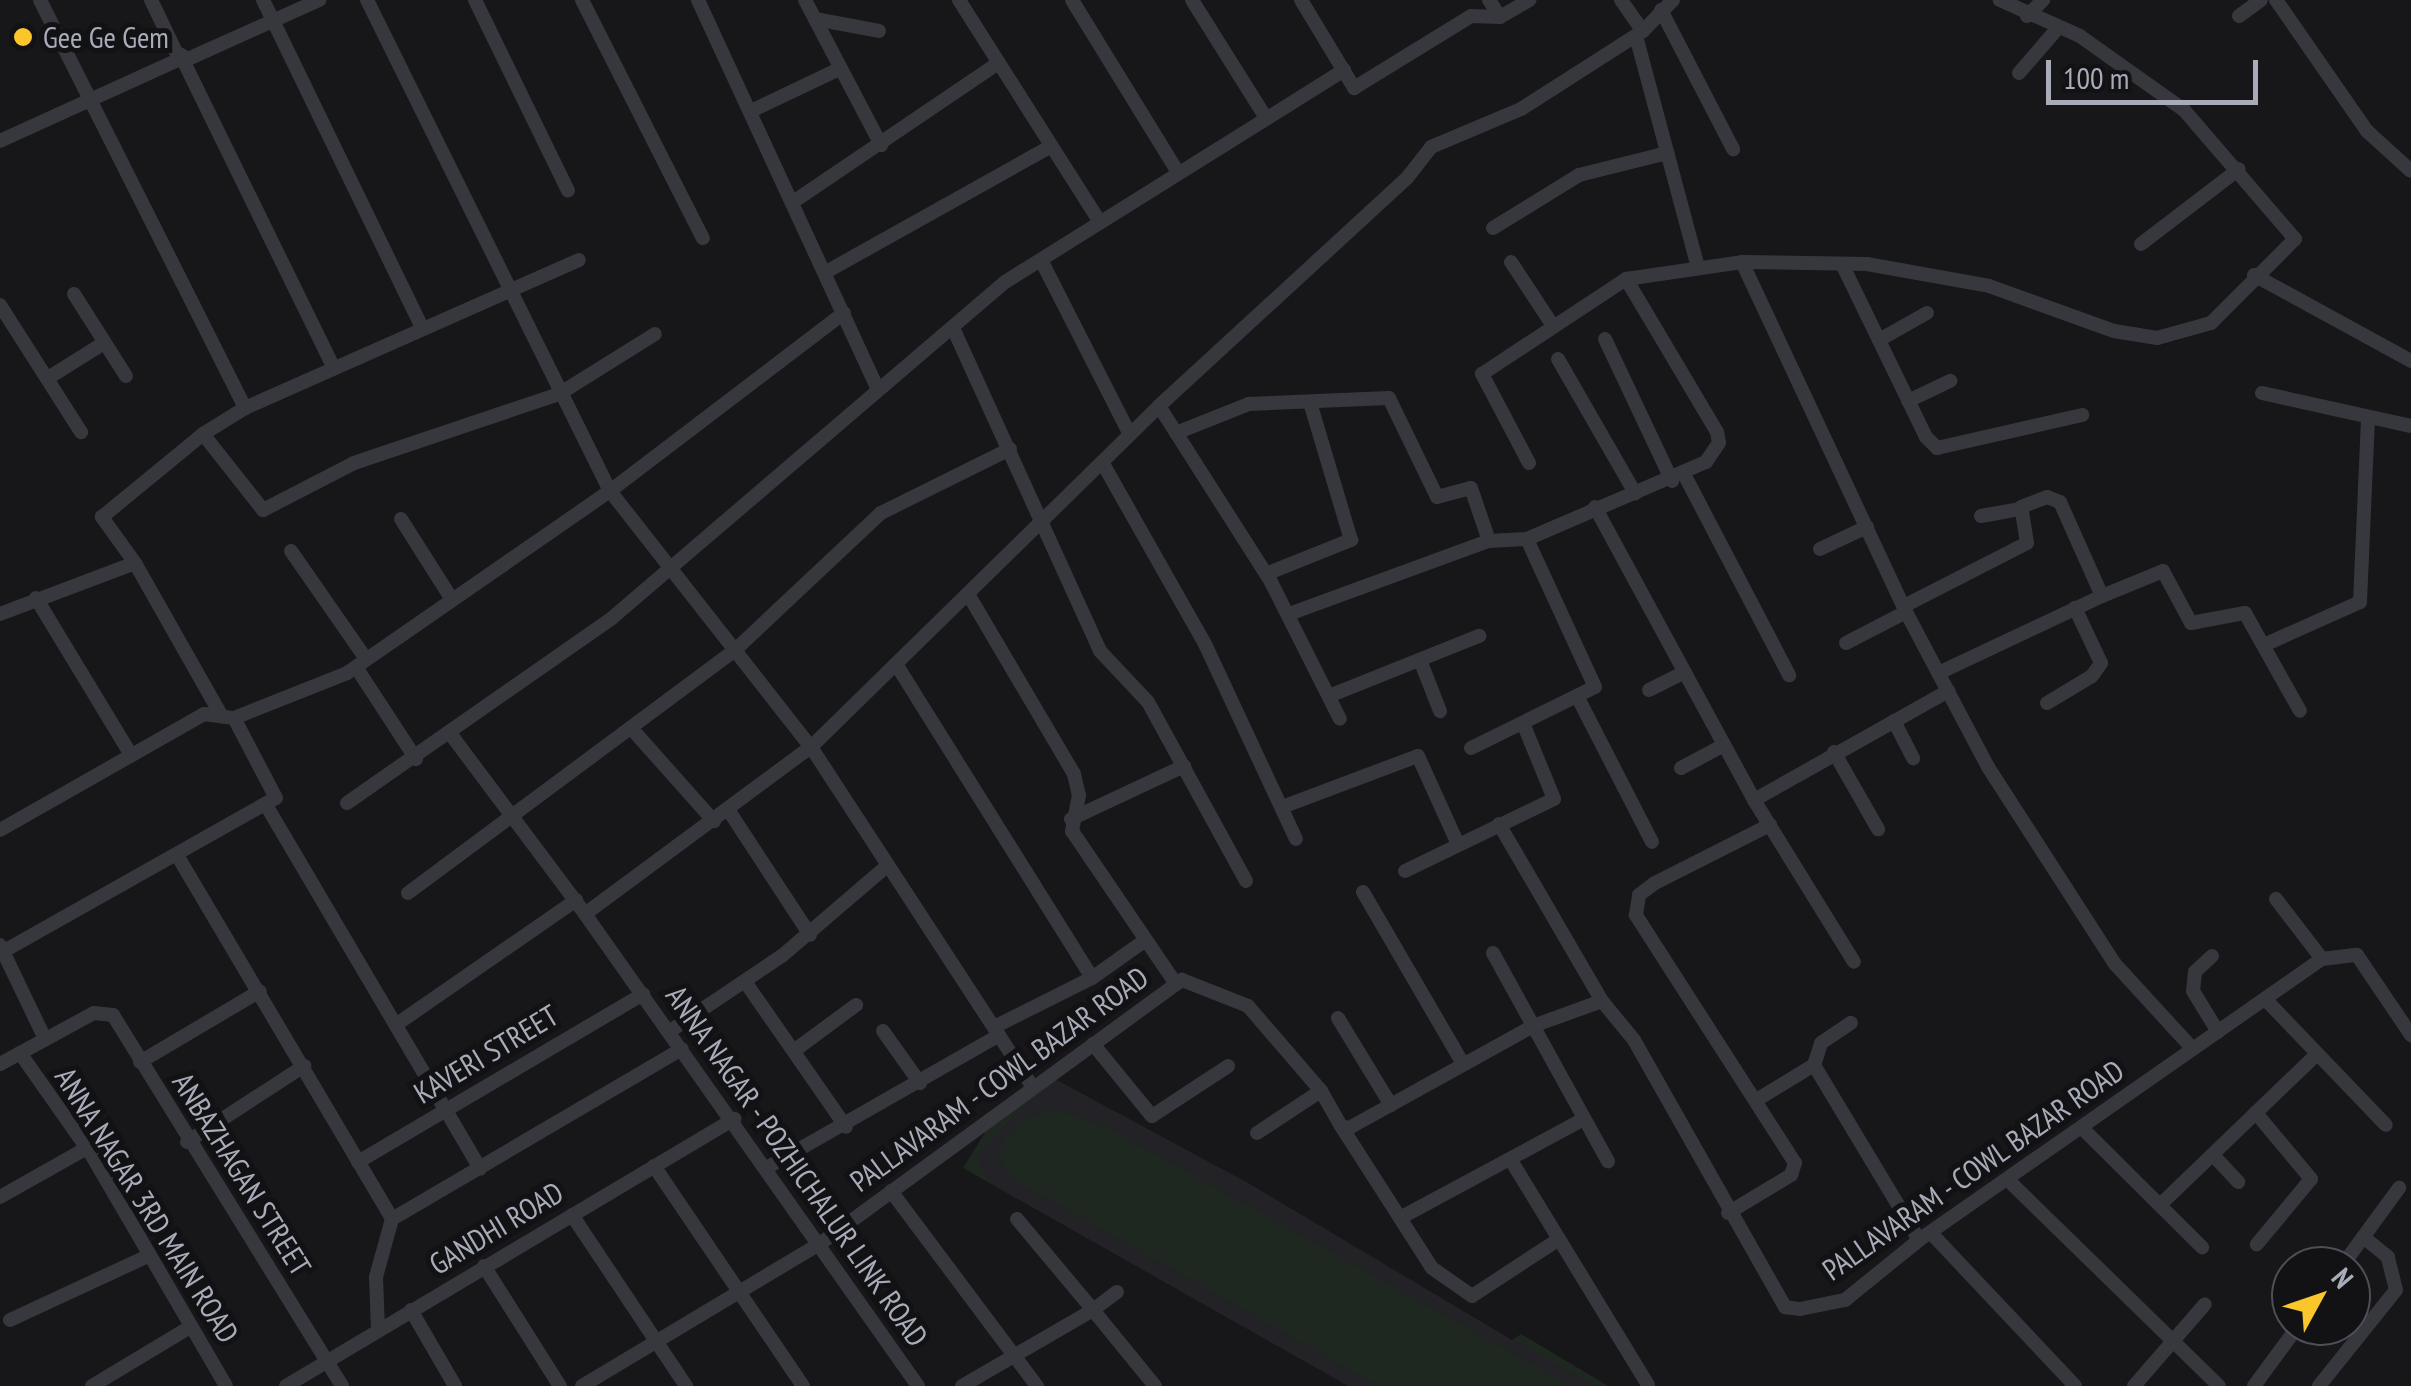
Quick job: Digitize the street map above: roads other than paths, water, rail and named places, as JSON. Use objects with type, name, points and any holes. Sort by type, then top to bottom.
[{"type":"street","points":[[40,0],[245,408]]},
{"type":"street","points":[[151,0],[334,368]]},
{"type":"street","points":[[263,0],[422,328]]},
{"type":"street","points":[[0,141],[319,0]]},
{"type":"street","points":[[367,0],[610,491],[811,747],[1033,1087]]},
{"type":"street","points":[[475,0],[568,191]]},
{"type":"street","points":[[582,0],[703,238]]},
{"type":"street","points":[[698,0],[876,387]]},
{"type":"street","points":[[806,0],[881,145]]},
{"type":"street","points":[[958,0],[1099,220]]},
{"type":"street","points":[[1072,0],[1178,172]]},
{"type":"street","points":[[1192,0],[1264,115]]},
{"type":"street","points":[[1301,0],[1354,88],[1471,16],[1500,17],[1529,0]]},
{"type":"street","points":[[1488,0],[1500,17]]},
{"type":"street","points":[[1621,0],[1639,34],[1698,268]]},
{"type":"street","points":[[1529,463],[1482,374],[1551,322],[1626,279],[1742,262],[1842,264],[1990,286],[2114,331],[2158,338],[2211,323],[2254,274],[2296,239],[2184,110],[2080,36],[2027,16],[2000,0]]},
{"type":"street","points":[[2027,16],[2043,0]]},
{"type":"street","points":[[2239,16],[2261,0]]},
{"type":"street","points":[[2276,0],[2367,131],[2411,171]]},
{"type":"street","points":[[585,914],[811,747],[1160,406],[1407,178],[1431,147],[1521,109],[1639,34],[1667,5],[1734,149]]},
{"type":"street","points":[[815,19],[878,31]]},
{"type":"street","points":[[2019,73],[2057,29]]},
{"type":"street","points":[[793,202],[998,63]]},
{"type":"street","points":[[751,111],[839,69]]},
{"type":"street","points":[[348,803],[452,736],[670,568],[876,387],[1040,260],[1264,115],[1344,70]]},
{"type":"street","points":[[826,272],[1050,147]]},
{"type":"street","points":[[1492,228],[1579,175],[1667,153]]},
{"type":"street","points":[[2141,244],[2239,170]]},
{"type":"street","points":[[0,1064],[45,1038],[2,948],[276,798],[275,789],[136,563],[102,517],[203,434],[245,408],[510,287],[579,260]]},
{"type":"street","points":[[1040,260],[1130,435]]},
{"type":"street","points":[[1511,262],[1551,322]]},
{"type":"street","points":[[1742,262],[1905,609],[1988,767],[2115,964],[2193,1049]]},
{"type":"street","points":[[1842,264],[1908,401],[1938,448],[2082,415]]},
{"type":"street","points":[[2254,274],[2411,360]]},
{"type":"street","points":[[1288,614],[1489,541],[1527,539],[1595,508],[1678,478],[1706,462],[1719,443],[1717,432],[1626,279]]},
{"type":"street","points":[[74,294],[126,376]]},
{"type":"street","points":[[0,305],[81,432]]},
{"type":"street","points":[[0,830],[204,714],[228,716],[361,663],[610,491],[844,313]]},
{"type":"street","points":[[1879,340],[1927,313]]},
{"type":"street","points":[[953,328],[1044,518],[1100,651],[1148,702],[1246,881]]},
{"type":"street","points":[[203,434],[263,510],[354,463],[559,394],[655,334]]},
{"type":"street","points":[[1605,338],[1678,478],[1789,674]]},
{"type":"street","points":[[48,378],[104,343]]},
{"type":"street","points":[[1558,359],[1635,493]]},
{"type":"street","points":[[1908,401],[1950,382]]},
{"type":"street","points":[[2262,393],[2411,426]]},
{"type":"street","points":[[1176,433],[1230,408],[1311,406],[1390,398],[1437,497],[1470,488],[1489,541]]},
{"type":"street","points":[[1160,406],[1266,574],[1340,719]]},
{"type":"street","points":[[1266,574],[1350,540],[1311,406]]},
{"type":"street","points":[[2264,645],[2360,602],[2368,417]]},
{"type":"street","points":[[408,893],[734,652],[880,513],[1010,449]]},
{"type":"street","points":[[1102,462],[1205,644],[1296,839]]},
{"type":"street","points":[[1981,516],[2057,498],[2102,596]]},
{"type":"street","points":[[1595,508],[1754,800],[1854,962]]},
{"type":"street","points":[[1846,644],[2027,544],[2019,509]]},
{"type":"street","points":[[401,519],[451,598]]},
{"type":"street","points":[[1820,550],[1867,527]]},
{"type":"street","points":[[1471,748],[1594,687],[1527,539]]},
{"type":"street","points":[[291,552],[416,759]]},
{"type":"street","points":[[0,614],[136,563]]},
{"type":"street","points":[[1938,673],[2163,571],[2191,622],[2240,611],[2300,710]]},
{"type":"street","points":[[968,594],[1074,774],[1079,796],[1072,831],[1176,984]]},
{"type":"street","points":[[36,598],[131,755]]},
{"type":"street","points":[[2047,703],[2092,676],[2101,663],[2075,608]]},
{"type":"street","points":[[1330,696],[1479,636]]},
{"type":"street","points":[[1420,660],[1440,710]]},
{"type":"street","points":[[896,664],[1040,886],[1092,978]]},
{"type":"street","points":[[1650,690],[1685,672]]},
{"type":"street","points":[[1754,800],[1948,691]]},
{"type":"street","points":[[1577,696],[1652,842]]},
{"type":"street","points":[[1894,721],[1913,758]]},
{"type":"street","points":[[1405,871],[1457,842],[1554,799],[1523,723]]},
{"type":"street","points":[[631,728],[714,821]]},
{"type":"street","name":"ANNA NAGAR - POZHICHALUR LINK ROAD","points":[[452,736],[734,1119],[918,1386]]},
{"type":"street","points":[[1681,768],[1724,745]]},
{"type":"street","points":[[1834,752],[1878,829]]},
{"type":"street","points":[[1282,807],[1418,756],[1457,842]]},
{"type":"street","points":[[1072,820],[1184,766]]},
{"type":"street","points":[[266,805],[480,1170]]},
{"type":"street","points":[[729,811],[810,934]]},
{"type":"street","name":"PALLAVARAM - COWL BAZAR ROAD","points":[[1499,824],[1602,1002],[1634,1040],[1728,1213],[1785,1307],[1845,1300],[1925,1237],[2322,960]]},
{"type":"street","points":[[1728,1213],[1796,1170],[1758,1100],[1636,915],[1639,895],[1656,883],[1770,824]]},
{"type":"street","points":[[177,855],[392,1219]]},
{"type":"street","points":[[670,1031],[746,984],[888,865]]},
{"type":"street","points":[[1363,892],[1462,1062]]},
{"type":"street","points":[[397,1024],[576,900]]},
{"type":"street","points":[[2276,900],[2322,960],[2357,955],[2411,1035]]},
{"type":"street","points":[[768,1167],[846,1127],[997,1031],[1092,978],[1144,941]]},
{"type":"street","points":[[1493,953],[1608,1162]]},
{"type":"street","points":[[2212,956],[2195,972],[2192,991],[2218,1032]]},
{"type":"street","points":[[746,984],[846,1127]]},
{"type":"street","name":"PALLAVARAM - COWL BAZAR ROAD","points":[[582,1386],[657,1345],[821,1242],[1176,984],[1208,985],[1248,1006],[1320,1091],[1432,1268],[1472,1296],[1559,1238]]},
{"type":"street","points":[[140,1062],[260,990]]},
{"type":"street","name":"KAVERI STREET","points":[[358,1162],[642,994]]},
{"type":"street","points":[[2266,1000],[2386,1126]]},
{"type":"street","points":[[1340,1126],[1358,1125],[1462,1062],[1533,1026],[1602,1002]]},
{"type":"street","points":[[795,1050],[856,1005]]},
{"type":"street","name":"ANBAZHAGAN STREET","points":[[45,1038],[94,1012],[113,1015],[187,1142],[342,1386]]},
{"type":"street","points":[[1338,1018],[1391,1105]]},
{"type":"street","points":[[1758,1100],[1814,1065],[1821,1043],[1851,1022]]},
{"type":"street","points":[[883,1031],[920,1082]]},
{"type":"street","points":[[1093,1044],[1152,1116],[1228,1066]]},
{"type":"street","points":[[378,1329],[376,1277],[392,1219],[682,1049]]},
{"type":"street","name":"ANNA NAGAR 3RD MAIN ROAD","points":[[20,1054],[86,1148],[226,1386]]},
{"type":"street","points":[[2160,1205],[2316,1055]]},
{"type":"street","points":[[1814,1065],[1925,1237],[2075,1386]]},
{"type":"street","points":[[187,1142],[304,1066]]},
{"type":"street","points":[[1257,1133],[1320,1091]]},
{"type":"street","points":[[2256,1113],[2311,1179],[2256,1244]]},
{"type":"street","name":"GANDHI ROAD","points":[[286,1386],[734,1119]]},
{"type":"street","points":[[1400,1218],[1512,1162],[1584,1119]]},
{"type":"street","points":[[2083,1130],[2202,1248]]},
{"type":"street","points":[[0,1198],[86,1148]]},
{"type":"street","points":[[2212,1155],[2238,1182]]},
{"type":"street","points":[[1512,1162],[1648,1385]]},
{"type":"street","points":[[654,1166],[802,1386]]},
{"type":"street","points":[[2009,1181],[2170,1342],[2220,1386]]},
{"type":"street","points":[[2356,1246],[2400,1188]]},
{"type":"street","points":[[892,1191],[1037,1386]]},
{"type":"street","points":[[572,1215],[686,1386]]},
{"type":"street","points":[[1018,1218],[1155,1386]]},
{"type":"street","points":[[2319,1386],[2396,1290],[2388,1257],[2363,1237]]},
{"type":"street","points":[[10,1320],[148,1256]]},
{"type":"street","points":[[484,1266],[560,1386]]},
{"type":"street","points":[[962,1386],[1011,1352],[1093,1310],[1117,1292]]},
{"type":"street","points":[[2134,1386],[2205,1304]]},
{"type":"street","points":[[410,1310],[455,1386]]},
{"type":"street","points":[[92,1386],[190,1327]]},
{"type":"street","points":[[2254,1386],[2283,1346]]},
{"type":"place","name":"Gee Ge Gem","points":[[23,37]]}]
